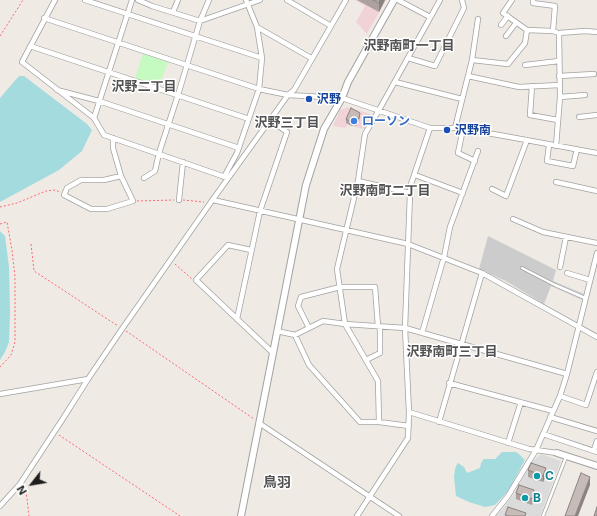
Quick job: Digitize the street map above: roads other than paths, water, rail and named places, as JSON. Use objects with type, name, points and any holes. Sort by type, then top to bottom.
[{"type":"street","points":[[55,0],[44,18],[22,62],[94,118],[104,135],[226,177]]},
{"type":"street","points":[[85,0],[262,58]]},
{"type":"street","points":[[94,118],[132,0]]},
{"type":"street","points":[[138,0],[200,21],[247,2],[260,0]]},
{"type":"street","points":[[173,12],[178,0]]},
{"type":"street","points":[[144,178],[155,171],[159,153],[188,65],[200,21],[209,0]]},
{"type":"street","points":[[287,0],[331,26]]},
{"type":"street","points":[[226,177],[288,95],[294,90],[311,58],[346,0]]},
{"type":"street","points":[[241,516],[306,185],[316,151],[324,129],[342,98],[348,82],[394,0]]},
{"type":"street","points":[[398,0],[430,17]]},
{"type":"street","points":[[379,422],[378,381],[345,324],[337,269],[358,181],[364,134],[395,82],[440,0]]},
{"type":"street","points":[[408,58],[435,66],[464,8],[462,0]]},
{"type":"street","points":[[512,0],[503,13],[527,30],[553,31],[559,33],[585,31],[597,32]]},
{"type":"street","points":[[533,0],[533,3],[555,6],[553,31]]},
{"type":"street","points":[[0,506],[20,484],[88,379],[212,201],[226,177],[239,148],[249,119],[258,89],[262,58],[257,27],[247,2]]},
{"type":"street","points":[[501,25],[508,16]]},
{"type":"street","points":[[44,18],[258,89],[288,95],[342,98],[430,128],[463,129],[597,153]]},
{"type":"street","points":[[455,128],[472,60],[478,19]]},
{"type":"street","points":[[506,36],[516,23]]},
{"type":"street","points":[[257,27],[311,58]]},
{"type":"street","points":[[472,60],[508,64],[525,43],[527,30]]},
{"type":"street","points":[[556,146],[560,97],[559,33]]},
{"type":"street","points":[[30,46],[249,119]]},
{"type":"street","points":[[525,65],[559,61]]},
{"type":"street","points":[[559,76],[594,74]]},
{"type":"street","points":[[468,76],[519,87],[560,85]]},
{"type":"street","points":[[395,82],[462,98]]},
{"type":"street","points":[[532,86],[530,115],[558,120]]},
{"type":"street","points":[[57,90],[99,101],[239,148]]},
{"type":"street","points":[[560,97],[585,95]]},
{"type":"street","points":[[579,117],[597,115]]},
{"type":"street","points":[[237,319],[260,211],[287,132],[270,120]]},
{"type":"street","points":[[357,516],[408,438],[409,412],[405,328],[410,193],[411,184],[430,128]]},
{"type":"street","points":[[463,129],[458,153],[475,161]]},
{"type":"street","points":[[113,138],[112,148],[121,176],[133,201],[107,209],[91,209],[64,195],[67,188],[81,180],[104,180],[121,176]]},
{"type":"street","points":[[492,189],[506,196],[527,140]]},
{"type":"street","points":[[549,144],[547,162],[573,166],[577,149]]},
{"type":"street","points":[[422,333],[444,257],[450,227],[478,151]]},
{"type":"street","points":[[179,200],[183,162]]},
{"type":"street","points":[[415,175],[463,193]]},
{"type":"street","points":[[358,181],[410,193]]},
{"type":"street","points":[[556,182],[597,191]]},
{"type":"street","points":[[212,201],[408,244],[444,257],[482,274],[597,337]]},
{"type":"street","points":[[513,219],[543,232],[597,243]]},
{"type":"street","points":[[560,267],[566,237]]},
{"type":"street","points":[[252,250],[228,245],[196,280],[273,353]]},
{"type":"street","points":[[492,516],[508,496],[536,450],[560,396],[567,374],[590,280],[595,274],[597,253]]},
{"type":"street","points":[[439,422],[482,274]]},
{"type":"street","points":[[567,274],[590,280]]},
{"type":"street","points":[[309,328],[298,306],[301,297],[340,287],[375,288],[378,326],[380,330],[380,353],[366,360]]},
{"type":"street","points":[[277,331],[295,335],[323,321],[405,328],[567,374]]},
{"type":"street","points":[[295,335],[309,365],[360,422],[379,422],[409,426]]},
{"type":"street","points":[[560,396],[586,405],[597,372]]},
{"type":"street","points":[[0,394],[88,379]]},
{"type":"street","points":[[450,383],[553,411]]},
{"type":"street","points":[[508,443],[521,402]]},
{"type":"street","points":[[409,412],[529,450],[556,453],[597,466]]},
{"type":"street","points":[[550,417],[597,431]]},
{"type":"street","points":[[259,423],[399,516]]},
{"type":"street","points":[[543,434],[596,451],[597,441]]},
{"type":"lane","points":[[522,268],[585,298]]},
{"type":"lane","points":[[543,516],[566,456]]},
{"type":"water","points":[[19,76],[24,76],[87,124],[92,130],[82,151],[59,170],[0,202],[0,98]]},
{"type":"water","points":[[0,231],[5,236],[9,267],[10,312],[9,342],[0,360]]},
{"type":"water","points":[[502,452],[516,452],[525,460],[508,491],[495,505],[485,507],[456,496],[454,477],[455,469],[458,463],[464,467],[467,473],[480,468],[484,459],[495,459]]},
{"type":"place","name":"沢野","points":[[309,99]]},
{"type":"place","name":"ローソン","points":[[354,121]]},
{"type":"place","name":"沢野南","points":[[447,130]]},
{"type":"place","name":"C","points":[[537,476]]},
{"type":"place","name":"B","points":[[525,498]]},
{"type":"district","name":"沢野南町一丁目","points":[[409,46]]},
{"type":"district","name":"沢野二丁目","points":[[144,87]]},
{"type":"district","name":"沢野三丁目","points":[[287,123]]},
{"type":"district","name":"沢野南町二丁目","points":[[385,191]]},
{"type":"district","name":"沢野南町三丁目","points":[[452,352]]},
{"type":"district","name":"鳥羽","points":[[277,483]]}]
